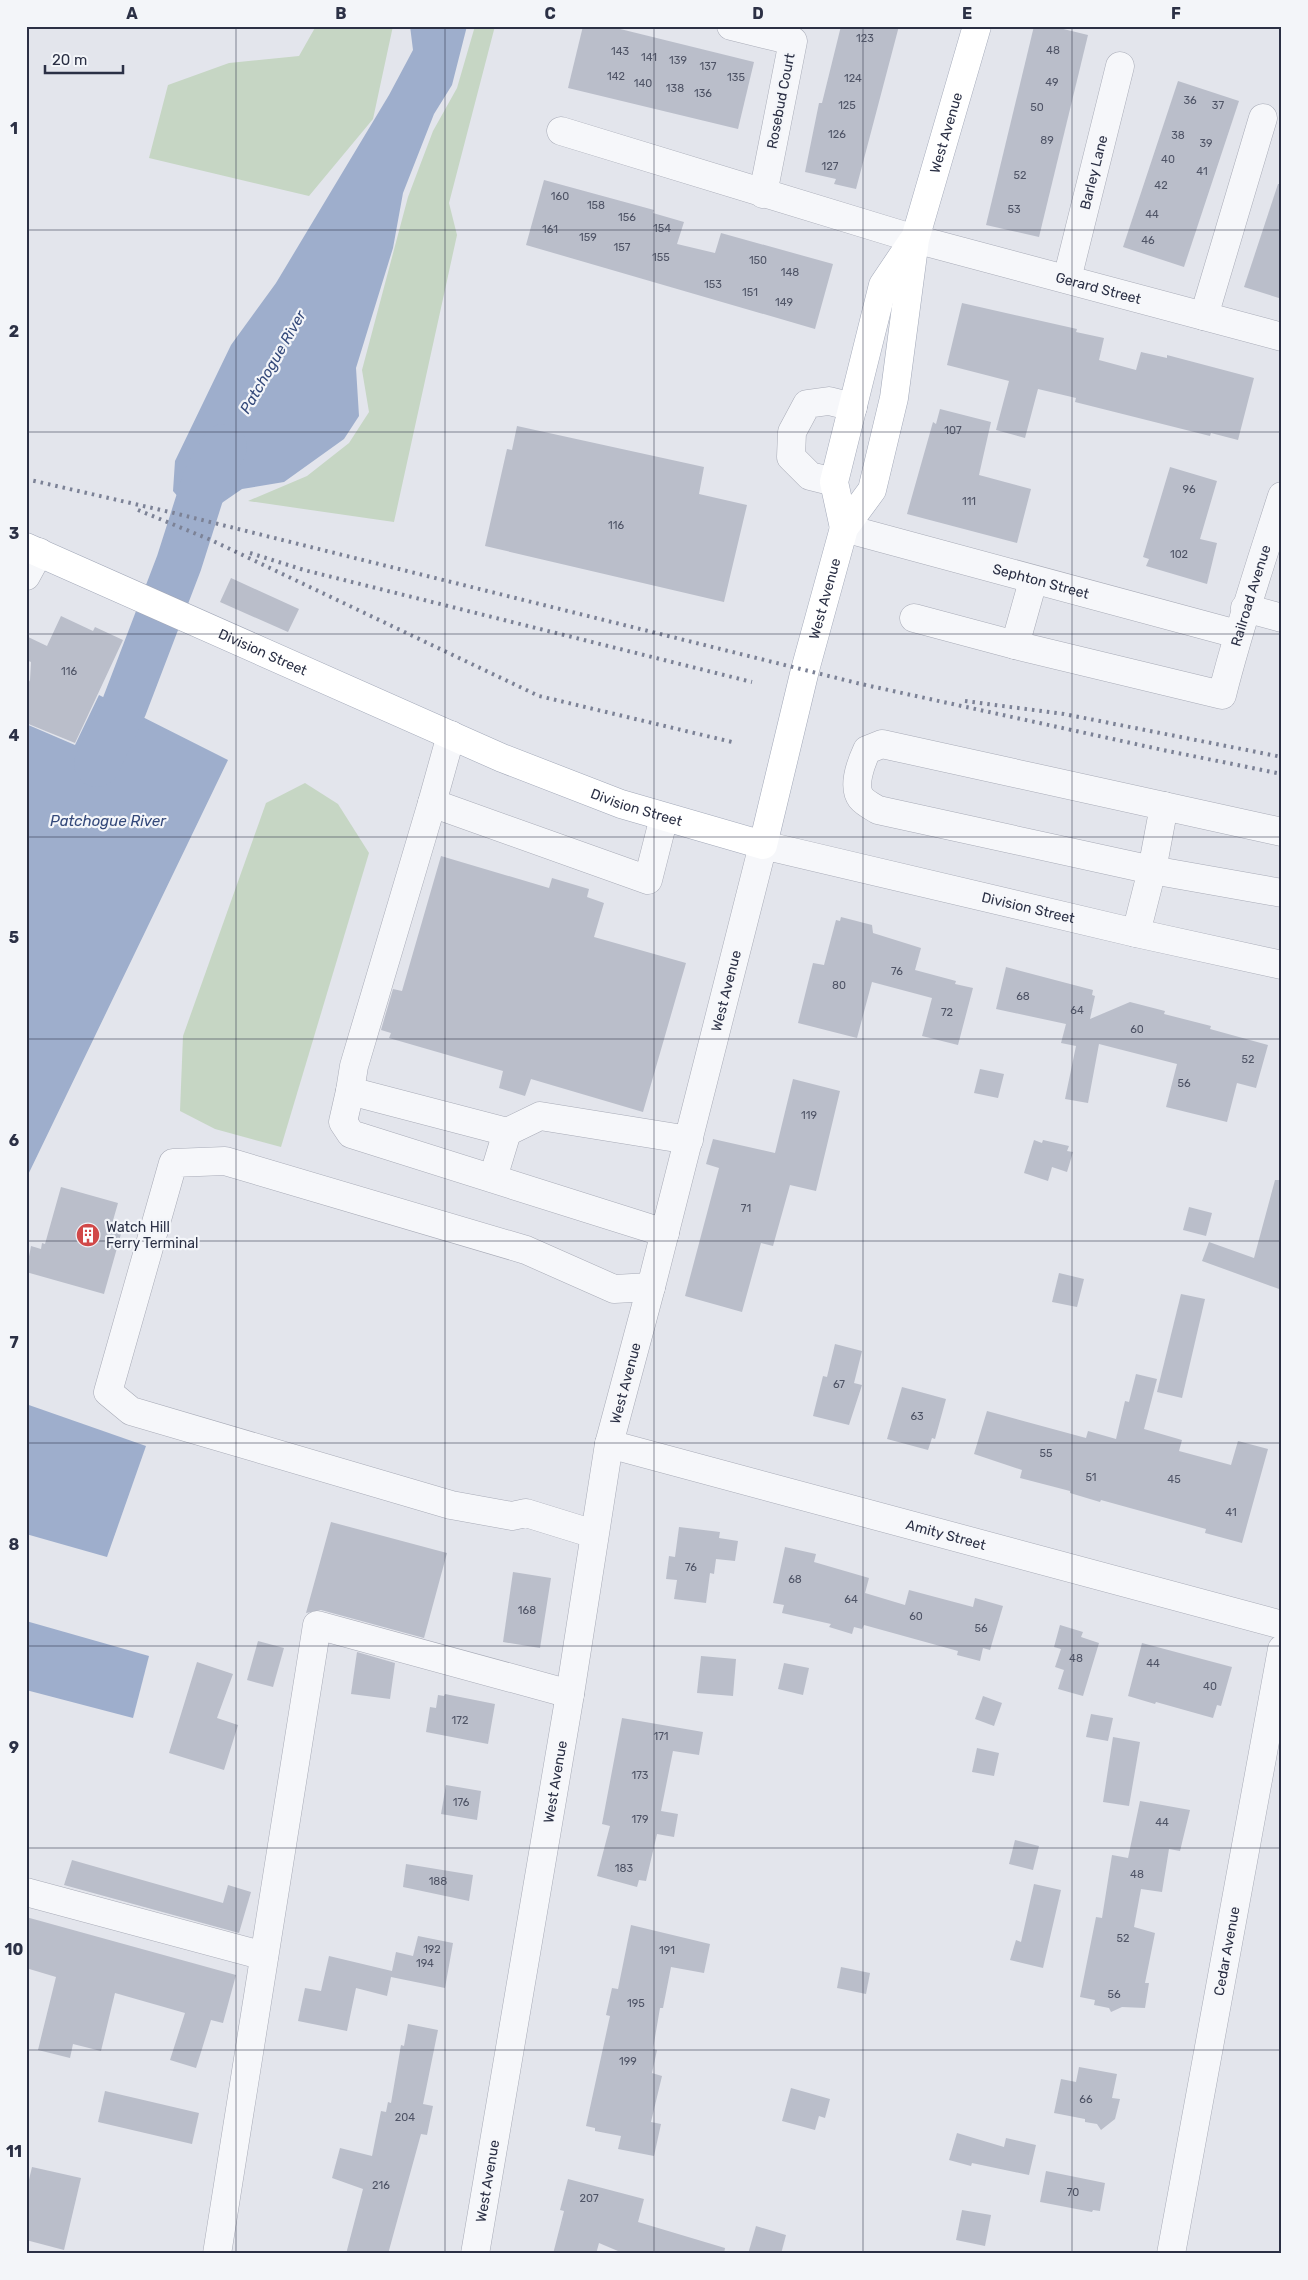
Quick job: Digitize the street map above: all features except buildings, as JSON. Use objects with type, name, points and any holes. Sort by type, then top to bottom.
[{"type":"main road","name":"West Avenue","points":[[763,845],[805,670],[844,528],[872,490],[894,398],[915,239],[977,26]]},
{"type":"main road","name":"West Avenue","points":[[844,528],[834,482],[883,285],[915,239]]},
{"type":"main road","name":"Division Street","points":[[33,549],[502,758],[612,801],[763,845]]},
{"type":"street","name":"Rosebud Court","points":[[731,26],[796,34],[763,194]]},
{"type":"street","name":"Barley Lane","points":[[1067,280],[1120,66]]},
{"type":"street","points":[[1204,316],[1263,118]]},
{"type":"street","points":[[561,131],[915,239]]},
{"type":"street","name":"Gerard Street","points":[[915,239],[1282,337]]},
{"type":"street","points":[[834,482],[810,476],[791,457],[792,432],[807,404],[829,401],[853,407]]},
{"type":"street","name":"Railroad Avenue","points":[[1014,645],[1222,695],[1237,634],[1282,496]]},
{"type":"street","name":"Sephton Street","points":[[844,528],[1033,581],[1237,634]]},
{"type":"street","points":[[26,576],[33,549]]},
{"type":"street","points":[[914,618],[1014,645],[1033,581]]},
{"type":"street","points":[[1245,608],[1282,618]]},
{"type":"street","points":[[451,735],[354,1066],[343,1122],[351,1134],[665,1233]]},
{"type":"street","points":[[1282,832],[882,744],[867,750],[862,761],[857,789],[862,799],[878,810],[1152,870],[1282,893]]},
{"type":"street","points":[[432,802],[648,880],[664,817]]},
{"type":"street","points":[[1136,933],[1152,870],[1164,806]]},
{"type":"street","name":"Division Street","points":[[763,845],[1136,933],[1282,965]]},
{"type":"street","name":"West Avenue","points":[[475,2254],[570,1694],[609,1444],[652,1287],[763,845]]},
{"type":"street","points":[[350,1092],[507,1132],[540,1116],[688,1140]]},
{"type":"street","points":[[493,1178],[507,1132]]},
{"type":"street","points":[[593,1543],[526,1513],[512,1516],[451,1505],[131,1411],[108,1392],[173,1163],[225,1161],[526,1250],[614,1289],[652,1287]]},
{"type":"street","name":"Amity Street","points":[[609,1444],[1282,1625]]},
{"type":"street","points":[[217,2254],[317,1625],[570,1694]]},
{"type":"street","name":"Cedar Avenue","points":[[1171,2254],[1282,1649]]},
{"type":"street","points":[[26,1892],[264,1956]]},
{"type":"green space","points":[[316,26],[393,26],[373,119],[309,196],[149,158],[168,85],[229,63],[299,56]]},
{"type":"green space","points":[[475,26],[495,26],[449,203],[457,235],[394,522],[248,501],[307,476],[349,443],[369,412],[362,370],[408,197],[433,131],[457,88]]},
{"type":"green space","points":[[305,783],[338,804],[369,853],[281,1147],[215,1129],[180,1111],[183,1036],[266,803]]},
{"type":"water","points":[[410,26],[467,26],[452,85],[434,114],[403,193],[393,248],[356,368],[359,416],[344,439],[284,482],[242,489],[213,509],[181,500],[173,491],[175,461],[231,345],[276,283],[389,95],[413,50]]},
{"type":"water","name":"Patchogue River","points":[[99,695],[228,760],[26,1179],[26,724],[75,745]]},
{"type":"water","points":[[26,1404],[146,1446],[107,1557],[26,1534]]},
{"type":"water","points":[[26,1621],[149,1656],[133,1718],[26,1690]]},
{"type":"waterway","name":"Patchogue River","points":[[97,764],[124,707],[179,563],[206,478],[224,447]]},
{"type":"railway","points":[[26,479],[174,513],[861,684],[1282,774]]},
{"type":"railway","points":[[138,510],[211,540],[539,696],[732,742]]},
{"type":"railway","points":[[250,553],[304,570],[752,682]]},
{"type":"railway","points":[[965,701],[1064,714],[1282,757]]},
{"type":"place","name":"Watch Hill Ferry Terminal","points":[[88,1235]]}]
